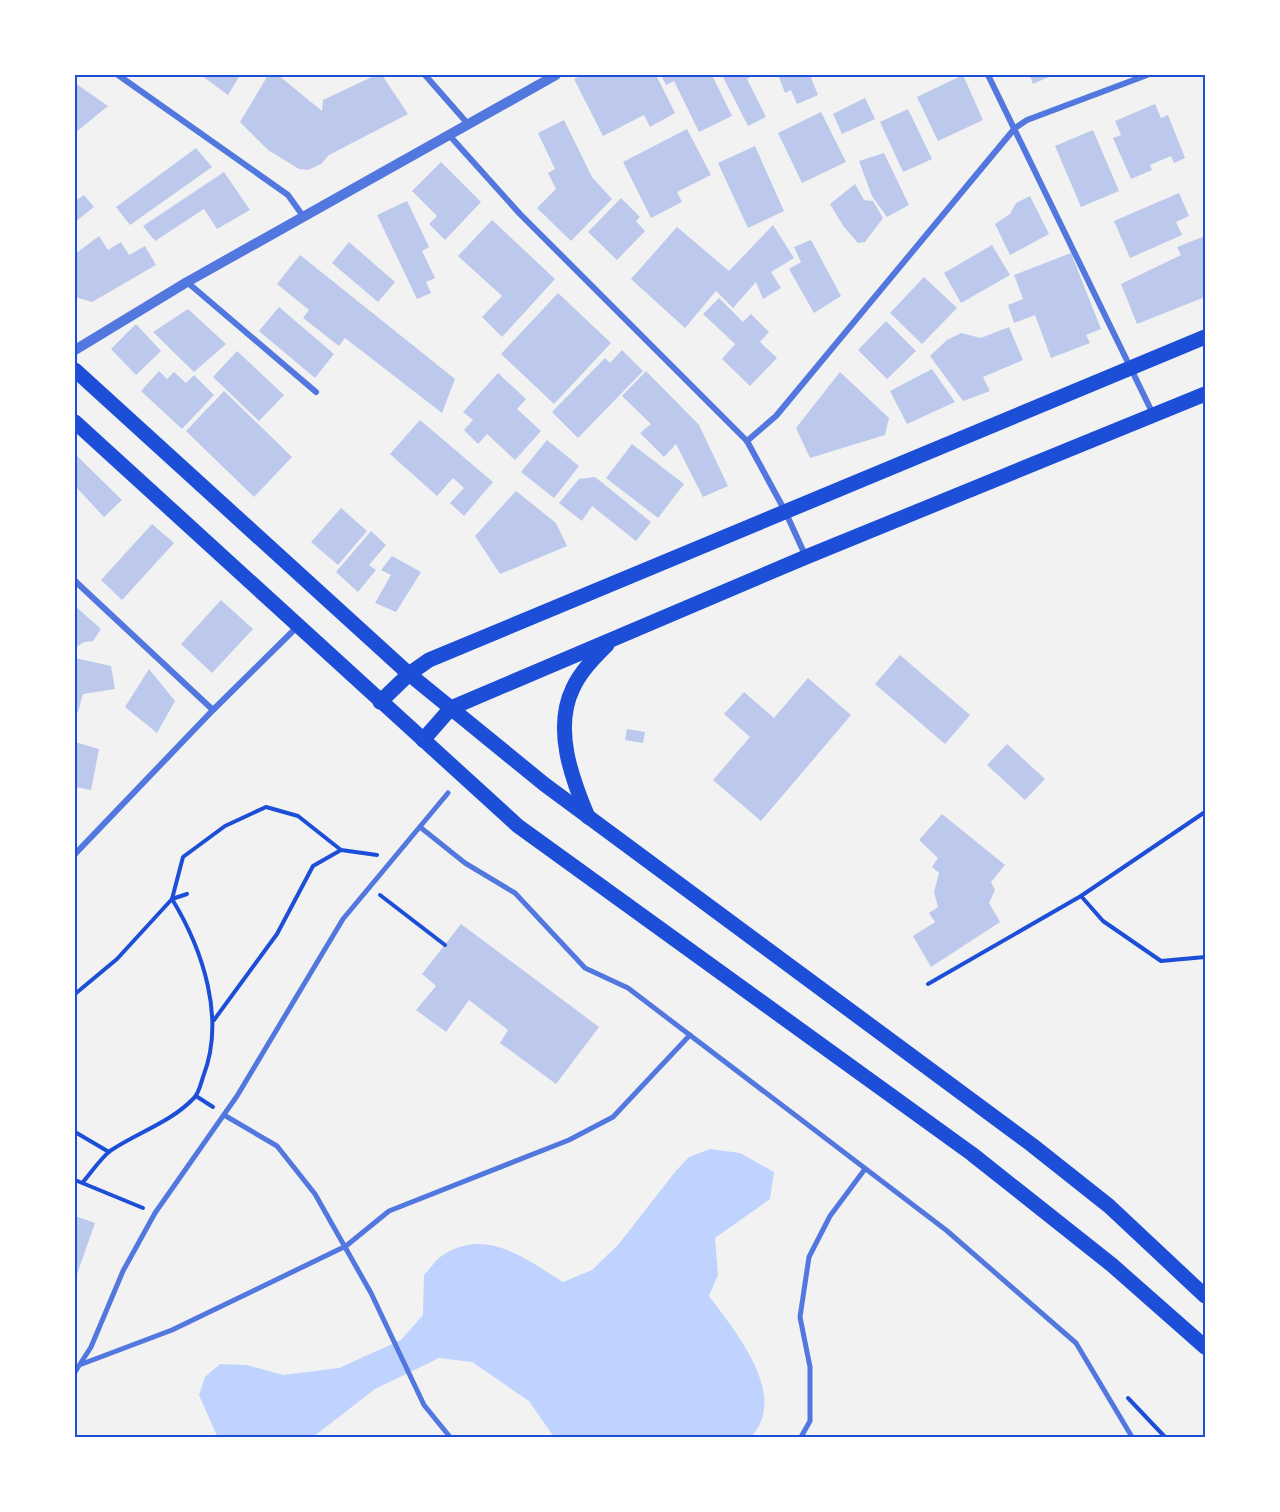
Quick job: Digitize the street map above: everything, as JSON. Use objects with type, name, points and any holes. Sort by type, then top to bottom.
[{"type":"main road","points":[[380,702],[409,674],[429,660],[1205,337]]},
{"type":"main road","points":[[75,369],[409,674],[590,820],[1032,1144],[1109,1206],[1205,1296]]},
{"type":"main road","points":[[423,740],[451,708],[806,557],[1205,394]]},
{"type":"main road","points":[[75,422],[518,826],[972,1154],[1112,1265],[1205,1347]]},
{"type":"main road","points":[[590,820],[570,769],[566,748],[566,719],[572,690],[585,667],[613,639]]},
{"type":"street","points":[[118,75],[288,195],[303,216]]},
{"type":"street","points":[[425,75],[468,124]]},
{"type":"street","points":[[75,350],[187,282],[556,75]]},
{"type":"street","points":[[988,75],[1154,416]]},
{"type":"street","points":[[747,441],[776,416],[1015,128],[1027,120],[1147,75]]},
{"type":"street","points":[[450,135],[520,214],[747,441],[785,511],[806,557]]},
{"type":"street","points":[[187,282],[316,392]]},
{"type":"street","points":[[75,581],[213,710]]},
{"type":"street","points":[[75,854],[213,710],[298,627]]},
{"type":"street","points":[[75,1372],[81,1364],[123,1271],[155,1213],[224,1115],[343,919],[448,793]]},
{"type":"street","points":[[420,827],[465,863],[515,893],[585,968],[628,988],[946,1230],[1076,1343],[1132,1437]]},
{"type":"street","points":[[81,1364],[172,1330],[346,1246],[389,1211],[569,1140],[614,1117],[690,1035]]},
{"type":"street","points":[[224,1115],[277,1146],[315,1194],[346,1246],[424,1405],[450,1437]]},
{"type":"street","points":[[801,1437],[810,1421],[810,1367],[800,1317],[809,1257],[830,1216],[865,1169]]},
{"type":"path","points":[[75,994],[117,958],[172,899],[183,857],[225,826],[266,807],[298,816],[341,850],[394,857]]},
{"type":"path","points":[[928,984],[1081,896],[1205,812]]},
{"type":"path","points":[[213,1021],[277,934],[313,866],[341,850]]},
{"type":"path","points":[[370,887],[445,945]]},
{"type":"path","points":[[172,899],[187,894]]},
{"type":"path","points":[[1081,896],[1103,921],[1161,961],[1205,957]]},
{"type":"path","points":[[83,1182],[109,1152],[161,1125],[196,1096],[212,1055],[213,1021],[204,973],[185,921],[172,899]]},
{"type":"path","points":[[75,1132],[109,1152]]},
{"type":"path","points":[[75,1180],[155,1213]]},
{"type":"water","points":[[710,1149],[740,1153],[774,1172],[770,1199],[715,1238],[718,1275],[709,1296],[744,1344],[761,1383],[764,1402],[761,1420],[751,1437],[554,1437],[529,1401],[472,1362],[439,1358],[375,1389],[313,1437],[217,1436],[199,1395],[205,1377],[220,1364],[247,1365],[283,1375],[339,1368],[401,1340],[423,1315],[424,1275],[440,1257],[460,1247],[475,1244],[506,1249],[563,1282],[592,1270],[618,1245],[689,1157]]},
{"type":"building","points":[[201,75],[240,75],[228,95]]},
{"type":"building","points":[[268,75],[278,75],[322,111],[323,100],[376,75],[382,75],[408,114],[329,155],[321,164],[308,170],[299,169],[268,150],[240,122]]},
{"type":"building","points":[[582,75],[656,75],[675,113],[650,127],[644,115],[603,136],[574,79]]},
{"type":"building","points":[[661,75],[712,75],[732,116],[699,132],[674,81],[666,85]]},
{"type":"building","points":[[722,75],[754,75],[747,79],[766,117],[748,126]]},
{"type":"building","points":[[778,75],[810,75],[818,95],[797,104],[791,90],[785,93]]},
{"type":"building","points":[[963,75],[983,120],[938,141],[917,97]]},
{"type":"building","points":[[1030,75],[1053,75],[1033,84]]},
{"type":"building","points":[[75,83],[108,106],[75,133]]},
{"type":"building","points":[[865,98],[875,119],[842,134],[833,114]]},
{"type":"building","points":[[1155,104],[1161,118],[1168,115],[1185,158],[1174,163],[1171,156],[1150,165],[1152,170],[1131,179],[1113,138],[1121,135],[1115,121]]},
{"type":"building","points":[[908,109],[932,159],[903,172],[880,122]]},
{"type":"building","points":[[821,112],[846,162],[802,183],[778,133]]},
{"type":"building","points":[[564,120],[592,177],[612,199],[571,241],[537,208],[556,189],[548,173],[555,169],[538,133]]},
{"type":"building","points":[[687,129],[711,175],[677,192],[682,202],[651,218],[623,162]]},
{"type":"building","points":[[1093,130],[1119,191],[1081,207],[1055,146]]},
{"type":"building","points":[[755,146],[784,211],[748,228],[718,163]]},
{"type":"building","points":[[196,148],[212,167],[130,225],[116,207]]},
{"type":"building","points":[[884,153],[909,205],[887,217],[872,196],[859,161]]},
{"type":"building","points":[[441,162],[481,202],[445,240],[429,224],[437,216],[412,191]]},
{"type":"building","points":[[224,172],[250,210],[217,229],[204,209],[155,241],[143,226]]},
{"type":"building","points":[[855,184],[864,200],[873,201],[883,218],[865,242],[858,243],[844,227],[830,204]]},
{"type":"building","points":[[1179,193],[1189,216],[1176,222],[1182,235],[1130,258],[1114,221]]},
{"type":"building","points":[[84,195],[94,207],[75,222],[75,201]]},
{"type":"building","points":[[1030,196],[1049,234],[1010,255],[995,224],[1010,214],[1016,203]]},
{"type":"building","points":[[621,198],[640,217],[636,221],[645,231],[617,260],[588,232]]},
{"type":"building","points":[[407,201],[429,247],[422,251],[435,278],[426,282],[431,293],[417,299],[377,215]]},
{"type":"building","points":[[492,220],[555,279],[502,337],[482,317],[502,296],[458,256]]},
{"type":"building","points":[[773,225],[794,258],[771,272],[781,288],[763,299],[756,282],[733,308],[716,291],[685,328],[631,279],[677,227],[729,271]]},
{"type":"building","points":[[99,236],[108,250],[121,242],[129,255],[145,246],[156,265],[92,302],[75,297],[75,254]]},
{"type":"building","points":[[1205,236],[1205,297],[1137,324],[1121,284],[1181,255],[1177,247]]},
{"type":"building","points":[[811,240],[841,296],[814,313],[789,269],[801,262],[794,247]]},
{"type":"building","points":[[349,242],[395,282],[378,302],[332,263]]},
{"type":"building","points":[[992,245],[1010,275],[961,303],[944,273]]},
{"type":"building","points":[[1071,253],[1101,329],[1086,335],[1090,343],[1051,358],[1035,315],[1014,323],[1008,305],[1023,299],[1014,275]]},
{"type":"building","points":[[300,255],[455,379],[442,413],[345,338],[339,346],[303,318],[309,310],[277,284]]},
{"type":"building","points":[[924,277],[957,308],[922,344],[890,313]]},
{"type":"building","points":[[558,293],[611,343],[554,404],[501,354]]},
{"type":"building","points":[[719,298],[743,322],[751,314],[769,332],[760,342],[777,358],[750,386],[722,359],[735,344],[703,314]]},
{"type":"building","points":[[279,307],[334,354],[315,378],[259,331]]},
{"type":"building","points":[[188,309],[226,344],[194,372],[153,332]]},
{"type":"building","points":[[886,321],[916,351],[887,379],[858,350]]},
{"type":"building","points":[[136,324],[161,351],[136,375],[111,349]]},
{"type":"building","points":[[1009,327],[1023,360],[983,377],[990,391],[963,401],[930,356],[947,340],[961,333],[981,338]]},
{"type":"building","points":[[622,350],[643,371],[578,438],[552,412],[605,358],[610,363]]},
{"type":"building","points":[[237,351],[284,395],[259,421],[213,377]]},
{"type":"building","points":[[932,369],[955,402],[907,424],[890,391]]},
{"type":"building","points":[[159,371],[167,379],[174,372],[186,383],[194,375],[214,395],[182,429],[141,391]]},
{"type":"building","points":[[646,371],[699,425],[728,486],[703,497],[676,444],[664,457],[640,433],[651,424],[622,396]]},
{"type":"building","points":[[840,372],[889,418],[885,435],[810,458],[796,428]]},
{"type":"building","points":[[498,373],[526,399],[517,409],[541,431],[515,460],[487,434],[478,444],[464,430],[473,420],[463,412]]},
{"type":"building","points":[[224,391],[292,457],[254,497],[186,431]]},
{"type":"building","points":[[420,420],[493,482],[464,516],[450,503],[464,488],[453,478],[437,496],[390,454]]},
{"type":"building","points":[[547,440],[579,466],[554,498],[521,472]]},
{"type":"building","points":[[632,444],[684,484],[658,518],[606,478]]},
{"type":"building","points":[[75,454],[122,500],[104,517],[77,488],[75,490]]},
{"type":"building","points":[[595,477],[651,522],[636,541],[592,506],[582,521],[559,503],[579,479]]},
{"type":"building","points":[[516,491],[556,523],[567,546],[500,574],[475,536]]},
{"type":"building","points":[[341,508],[367,531],[338,565],[311,542]]},
{"type":"building","points":[[152,524],[174,543],[122,600],[101,580]]},
{"type":"building","points":[[371,531],[386,545],[369,565],[376,570],[358,592],[336,572]]},
{"type":"building","points":[[392,556],[421,572],[396,612],[375,603],[391,575],[381,570]]},
{"type":"building","points":[[221,600],[253,629],[212,673],[181,644]]},
{"type":"building","points":[[75,606],[101,629],[93,641],[84,642],[75,648]]},
{"type":"building","points":[[900,655],[970,715],[945,744],[875,684]]},
{"type":"building","points":[[75,658],[111,666],[115,689],[83,694],[78,712],[75,711]]},
{"type":"building","points":[[149,669],[175,701],[157,733],[125,707]]},
{"type":"building","points":[[808,678],[851,715],[761,821],[713,780],[750,737],[724,714],[744,692],[774,718]]},
{"type":"building","points":[[627,729],[645,732],[643,743],[625,740]]},
{"type":"building","points":[[75,742],[99,749],[91,790],[75,787]]},
{"type":"building","points":[[1007,744],[1045,779],[1025,800],[987,765]]},
{"type":"building","points":[[942,814],[1005,865],[991,882],[995,890],[989,903],[1000,922],[931,967],[913,936],[935,922],[929,913],[938,907],[934,892],[939,873],[932,867],[938,858],[919,840]]},
{"type":"building","points":[[461,924],[599,1027],[556,1084],[500,1043],[508,1030],[469,1000],[446,1032],[416,1010],[436,986],[422,974]]},
{"type":"building","points":[[75,1216],[95,1223],[75,1280]]}]
